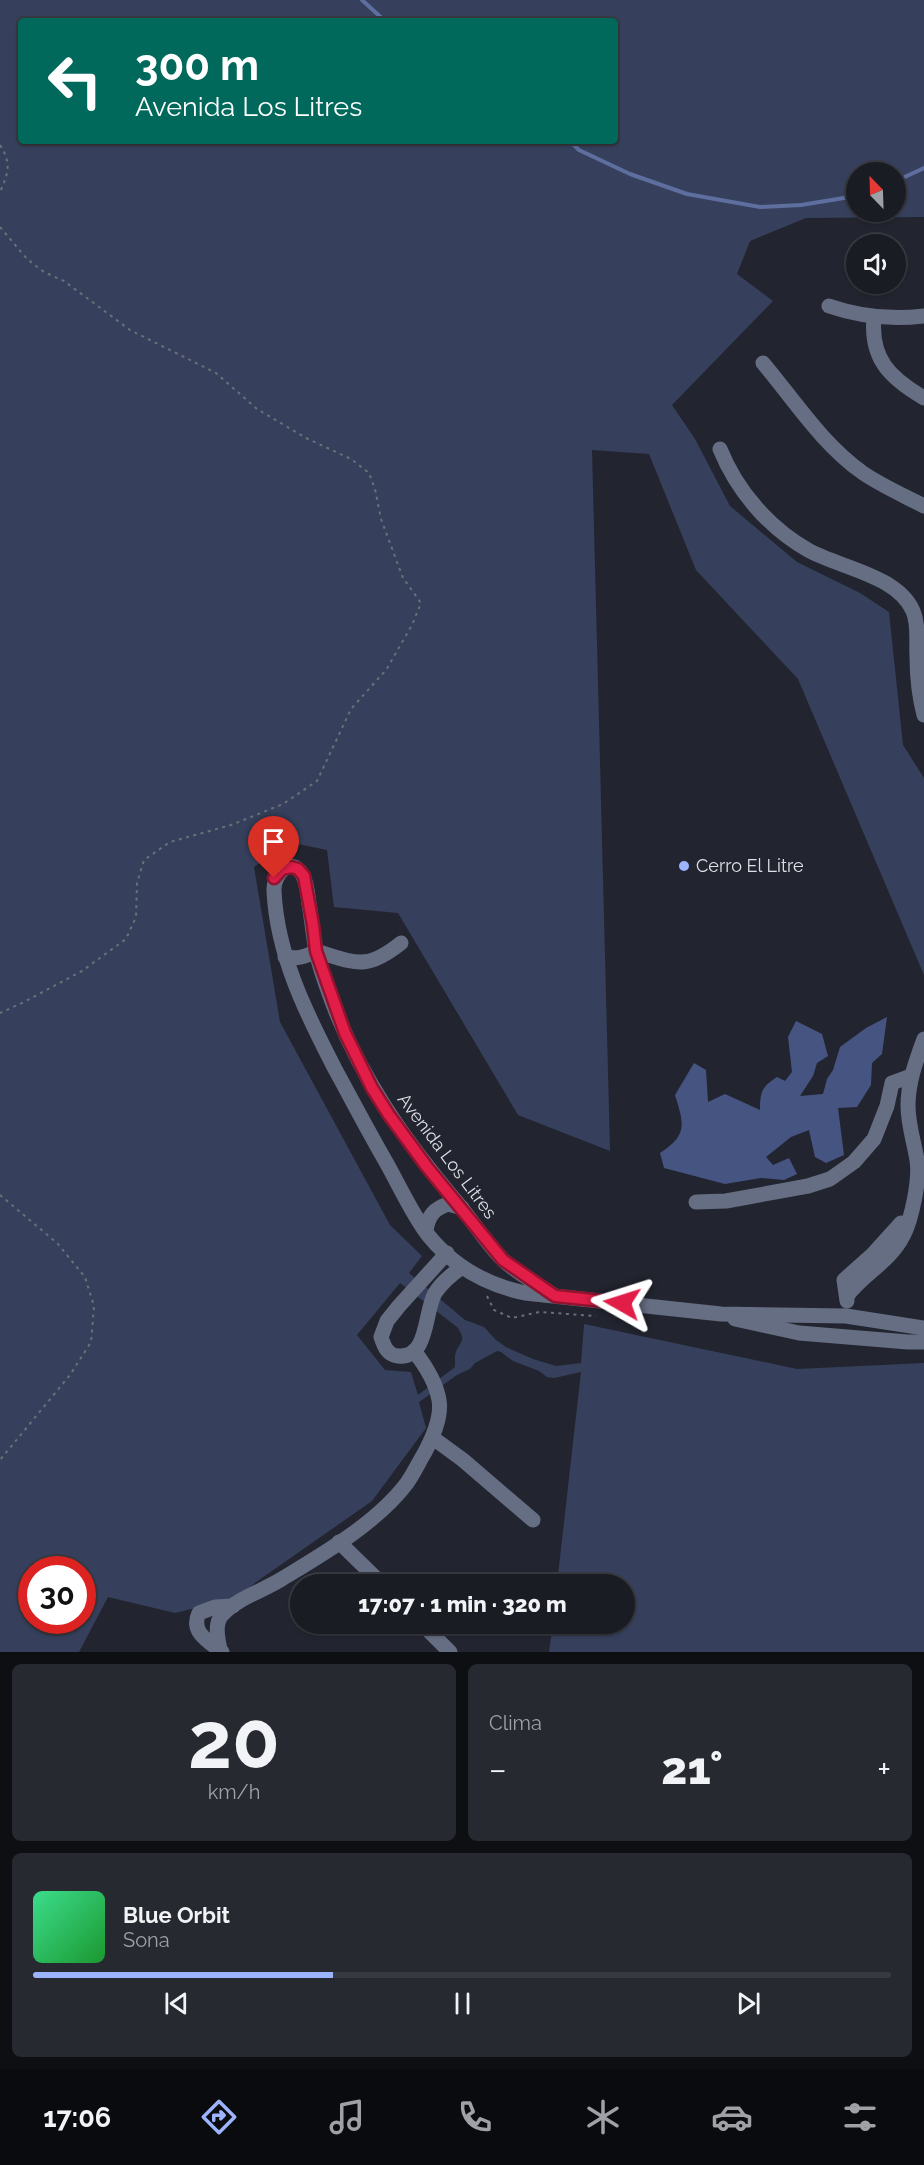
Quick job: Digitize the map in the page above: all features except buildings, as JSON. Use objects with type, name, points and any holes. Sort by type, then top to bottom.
[{"type":"street","points":[[829,306],[874,317],[924,316]]},
{"type":"street","points":[[874,317],[876,347],[884,366],[897,381],[924,398]]},
{"type":"street","points":[[763,363],[804,417],[835,449],[861,472],[888,489],[924,506]]},
{"type":"street","points":[[720,449],[729,472],[746,496],[787,537],[829,561],[884,582],[907,600],[916,624],[920,696],[924,715]]},
{"type":"street","name":"Avenida Los Litres","points":[[555,1296],[503,1260],[407,1142],[372,1088],[341,1024],[316,951],[304,876],[298,869],[291,867],[282,869],[274,878],[278,922],[285,957],[307,1014],[367,1130],[426,1231],[462,1267],[502,1288],[555,1296],[773,1321],[846,1316],[917,1327]]},
{"type":"street","points":[[285,957],[295,959],[316,951],[357,963],[370,962],[386,955],[401,942]]},
{"type":"street","points":[[846,1316],[847,1296],[854,1287],[890,1256],[903,1235],[910,1212],[916,1185],[917,1162],[908,1106],[911,1076],[924,1039]]},
{"type":"street","points":[[696,1202],[726,1201],[808,1186],[830,1179],[854,1162],[874,1139],[887,1106],[892,1083],[911,1076]]},
{"type":"street","points":[[426,1231],[429,1218],[434,1210],[449,1204],[462,1208]]},
{"type":"street","points":[[447,1253],[387,1321],[381,1337],[385,1349],[394,1356],[406,1356],[421,1344],[429,1308],[435,1293],[462,1267]]},
{"type":"street","points":[[485,1281],[495,1277],[501,1269],[503,1260]]},
{"type":"street","name":"Avenida Los Litres","points":[[773,1321],[799,1333],[924,1342]]},
{"type":"street","points":[[908,1342],[917,1327]]},
{"type":"street","points":[[221,1651],[217,1628],[220,1617],[233,1606],[339,1542],[383,1509],[406,1483],[433,1438],[438,1417],[439,1400],[424,1365],[414,1351]]},
{"type":"street","points":[[433,1438],[463,1460],[533,1521]]},
{"type":"street","points":[[339,1542],[372,1574]]},
{"type":"street","points":[[221,1651],[199,1634],[195,1621],[199,1613],[233,1606]]},
{"type":"street","points":[[432,1634],[450,1652]]},
{"type":"path","points":[[0,145],[8,156],[7,176],[0,192]]},
{"type":"path","points":[[0,227],[27,259],[44,272],[64,281],[130,330],[216,373],[257,409],[306,438],[351,459],[369,473],[381,519],[403,578],[421,603],[412,625],[386,670],[351,709],[317,782],[283,804],[231,825],[170,842],[144,860],[137,883],[136,917],[126,939],[82,971],[0,1013]]},
{"type":"path","points":[[0,1195],[57,1243],[85,1277],[94,1306],[91,1342],[70,1375],[0,1460]]},
{"type":"shaded area","points":[[0,0],[924,0],[924,217],[906,217],[906,162],[846,162],[846,218],[806,218],[750,241],[737,274],[773,301],[672,405],[695,439],[730,506],[797,562],[860,593],[889,612],[903,745],[924,778],[924,975],[798,679],[696,570],[649,454],[592,450],[610,1151],[518,1115],[398,913],[334,907],[327,850],[288,842],[254,867],[280,1022],[390,1225],[422,1256],[409,1273],[465,1320],[484,1327],[506,1347],[556,1366],[581,1363],[584,1324],[797,1369],[924,1363],[924,1652],[549,1652],[551,1634],[635,1634],[635,1574],[558,1574],[581,1372],[554,1378],[547,1377],[497,1351],[475,1363],[470,1369],[457,1375],[419,1402],[426,1428],[372,1501],[232,1599],[175,1613],[108,1597],[96,1620],[96,1556],[18,1556],[18,1634],[88,1634],[79,1652],[0,1652]],"holes":[[[400,1283],[457,1327],[462,1340],[456,1351],[455,1367],[418,1395],[411,1372],[385,1370],[357,1335]]]},
{"type":"shaded area","points":[[887,1017],[882,1054],[872,1063],[871,1085],[857,1107],[838,1108],[844,1155],[826,1163],[815,1157],[809,1130],[791,1137],[766,1157],[773,1165],[789,1158],[797,1174],[784,1180],[761,1178],[725,1184],[664,1168],[660,1153],[675,1140],[681,1128],[682,1121],[675,1095],[694,1063],[706,1070],[708,1102],[725,1094],[760,1110],[761,1094],[765,1087],[777,1077],[785,1081],[792,1072],[788,1037],[796,1021],[822,1034],[828,1056],[817,1063],[813,1076],[800,1096],[823,1094],[840,1047],[866,1028]]},
{"type":"waterway","points":[[362,0],[382,18]]},
{"type":"waterway","points":[[573,144],[579,150],[630,174],[687,194],[760,207],[801,205],[846,198]]},
{"type":"waterway","points":[[906,176],[924,168]]},
{"type":"place","name":"Cerro El Litre","points":[[684,866]]},
{"type":"route","points":[[274,878],[282,869],[291,867],[298,869],[304,876],[316,951],[324,979],[345,1033],[372,1088],[407,1142],[503,1260],[555,1296],[622,1303]]}]
